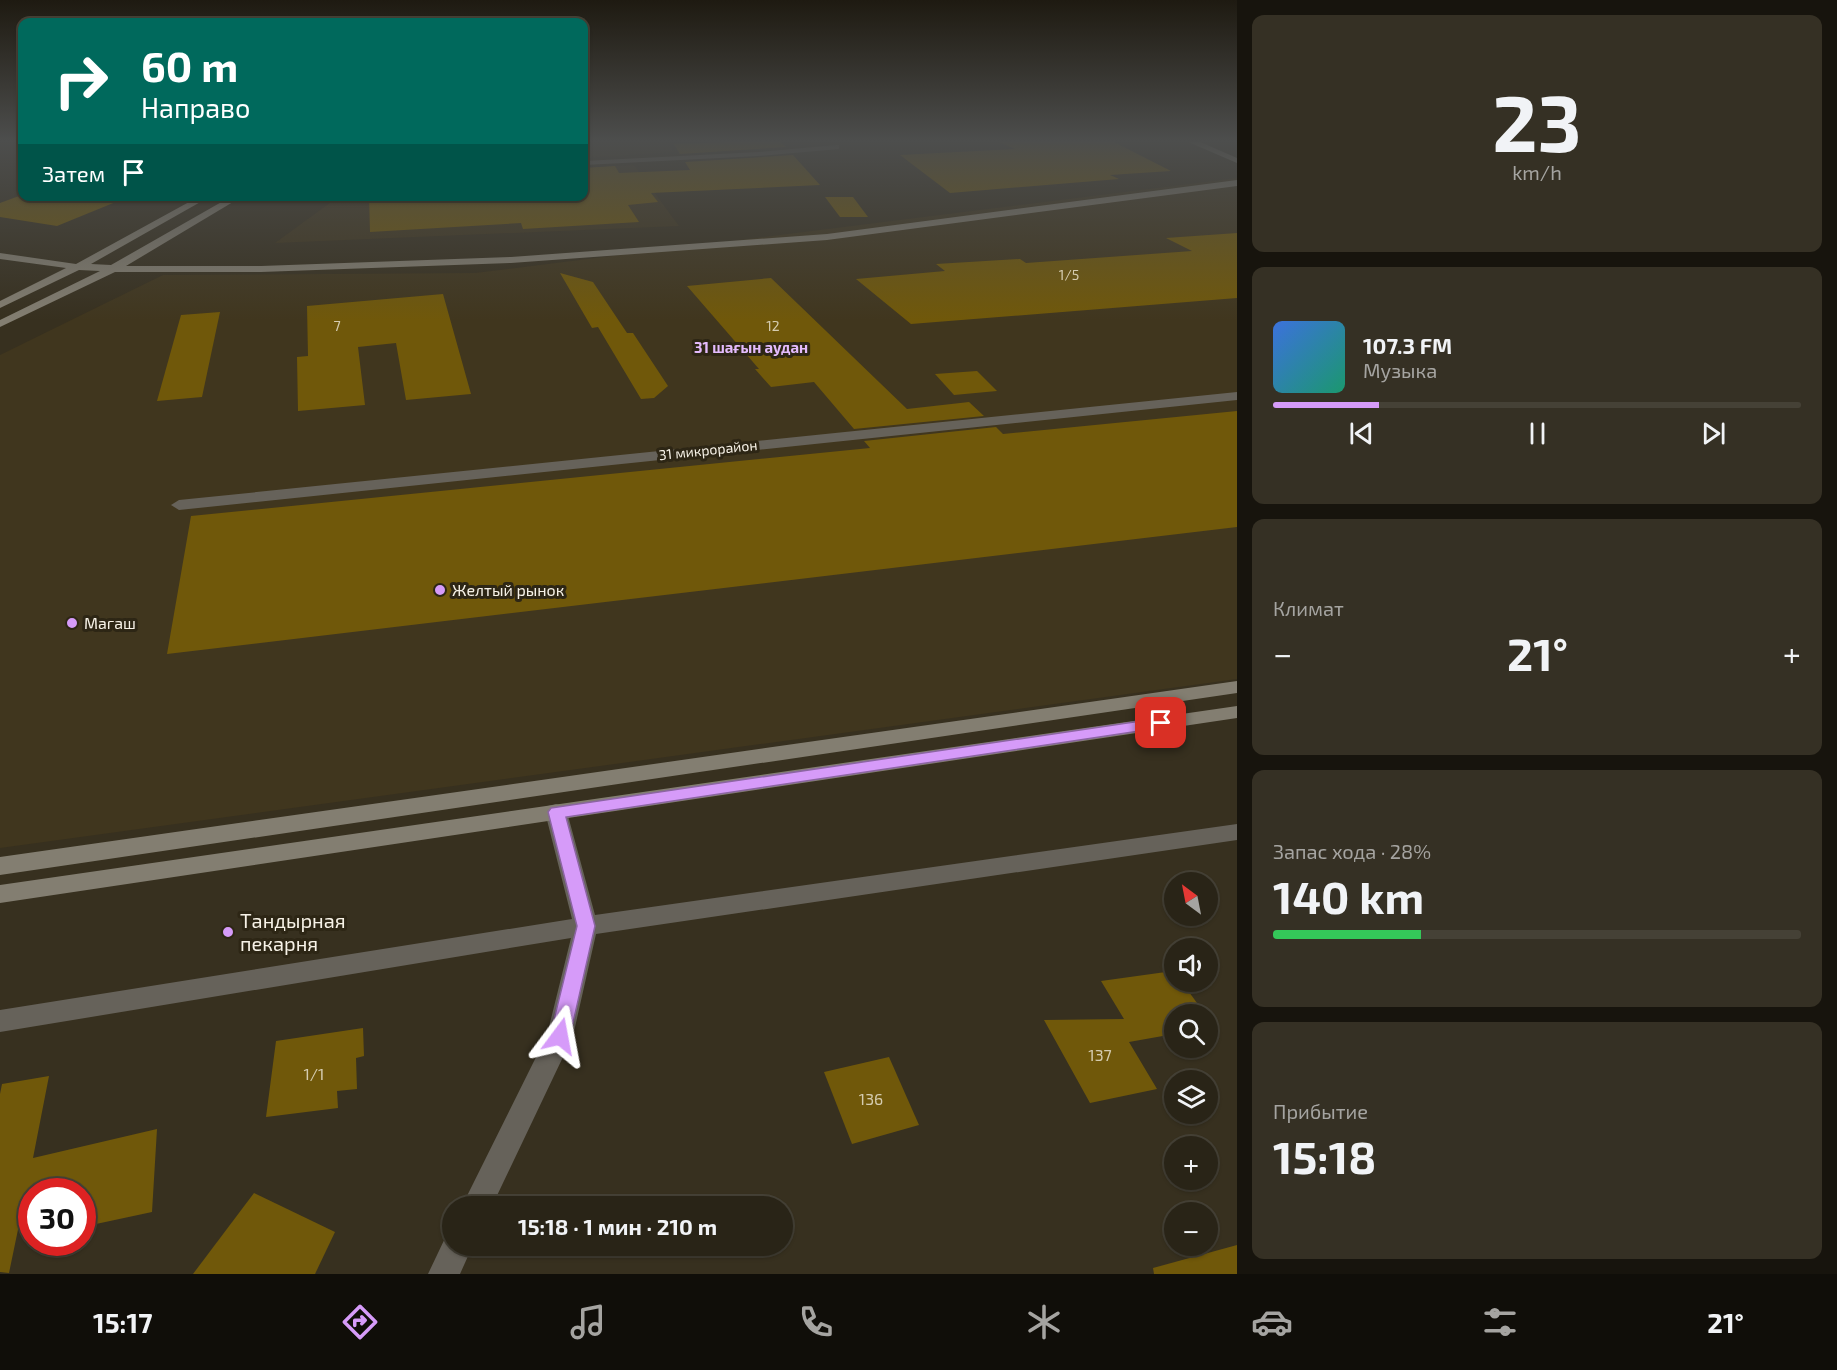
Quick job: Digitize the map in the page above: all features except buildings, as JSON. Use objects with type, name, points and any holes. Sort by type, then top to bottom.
[{"type":"street","points":[[0,249],[90,261],[312,261],[644,246],[825,231],[1077,200]]},
{"type":"street","points":[[0,256],[78,267],[112,269],[261,268],[511,260],[827,237],[1095,200]]},
{"type":"street","points":[[0,305],[90,261],[198,201]]},
{"type":"street","points":[[0,324],[126,262],[230,201]]},
{"type":"street","name":"31 микрорайон","points":[[179,505],[1237,396]]},
{"type":"street","points":[[0,866],[1237,687]]},
{"type":"street","points":[[0,894],[1237,712]]},
{"type":"street","points":[[971,727],[987,749]]},
{"type":"street","points":[[482,1196],[560,1036],[586,926],[556,812]]},
{"type":"street","points":[[0,1021],[586,926],[1237,832]]},
{"type":"street","points":[[444,1274],[453,1256]]},
{"type":"shaded area","points":[[660,200],[679,226],[275,243],[333,201]]},
{"type":"shaded area","name":"31 шағын аудан","points":[[1057,200],[1237,200],[1237,679],[0,848],[0,355],[163,275],[475,273]]},
{"type":"place","name":"Желтый рынок","points":[[440,590]]},
{"type":"place","name":"Магаш","points":[[72,623]]},
{"type":"place","name":"Тандырная пекарня","points":[[228,932]]},
{"type":"district","name":"31 шағын аудан","points":[[751,348]]},
{"type":"route","points":[[560,1036],[586,926],[556,812],[1161,723]]}]
